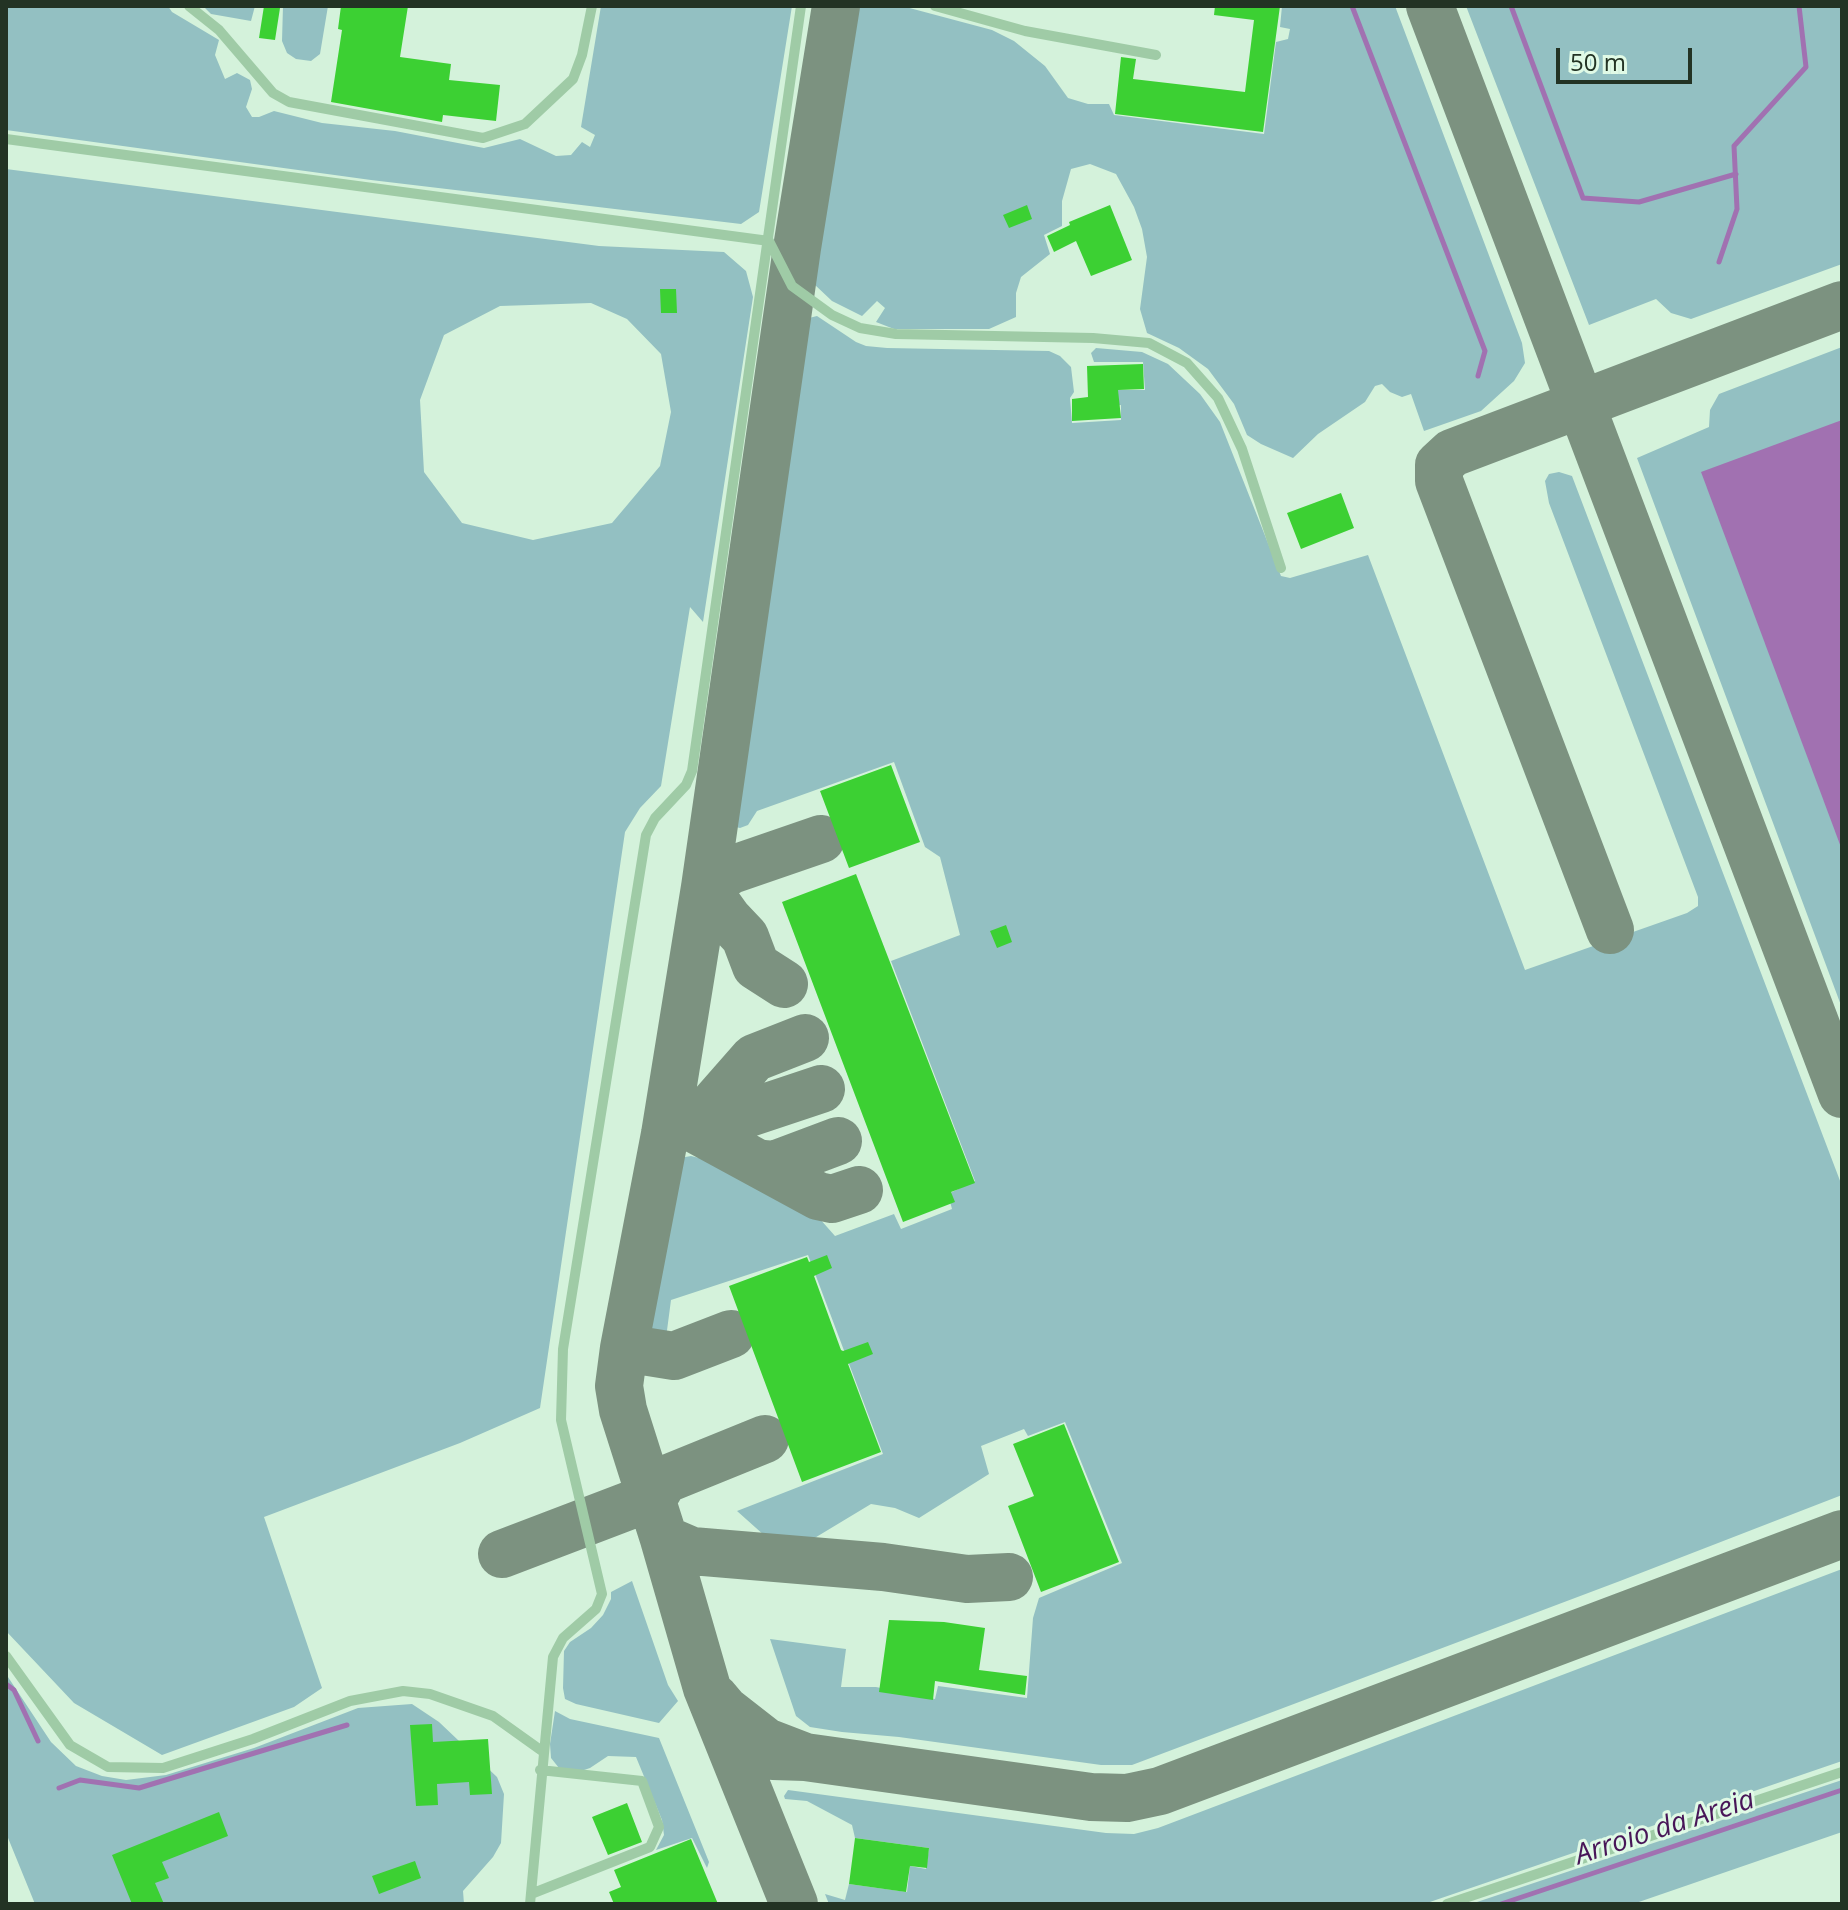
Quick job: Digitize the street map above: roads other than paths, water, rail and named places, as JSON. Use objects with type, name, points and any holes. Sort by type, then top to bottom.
[{"type":"lane","points":[[189,6],[219,30],[273,93],[289,102],[483,138],[525,124],[573,79],[582,55],[592,6]]},
{"type":"lane","points":[[540,1770],[642,1781],[659,1827],[650,1847],[530,1899],[540,1770],[553,1657],[563,1638],[596,1609],[602,1594],[561,1420],[563,1349],[646,835],[655,818],[686,785],[692,771],[801,6]]},
{"type":"lane","points":[[935,6],[1025,31],[1156,55]]},
{"type":"lane","points":[[6,139],[769,241]]},
{"type":"lane","points":[[769,241],[792,286],[832,315],[860,328],[896,334],[1093,338],[1149,343],[1187,363],[1218,398],[1242,449],[1281,568]]},
{"type":"lane","points":[[6,1656],[70,1745],[108,1767],[163,1768],[253,1739],[350,1701],[403,1691],[430,1694],[493,1716],[542,1751]]},
{"type":"lane","points":[[1447,1904],[1842,1772]]},
{"type":"waterway","points":[[1352,6],[1485,351],[1478,376]]},
{"type":"waterway","points":[[1511,6],[1583,198],[1639,202],[1736,174]]},
{"type":"waterway","points":[[1719,262],[1737,209],[1734,146],[1806,67],[1799,6]]},
{"type":"waterway","points":[[6,1684],[14,1690],[38,1741]]},
{"type":"waterway","points":[[59,1788],[80,1780],[139,1788],[347,1725]]},
{"type":"waterway","name":"Arroio da Areia","points":[[1501,1904],[1842,1790]]}]
